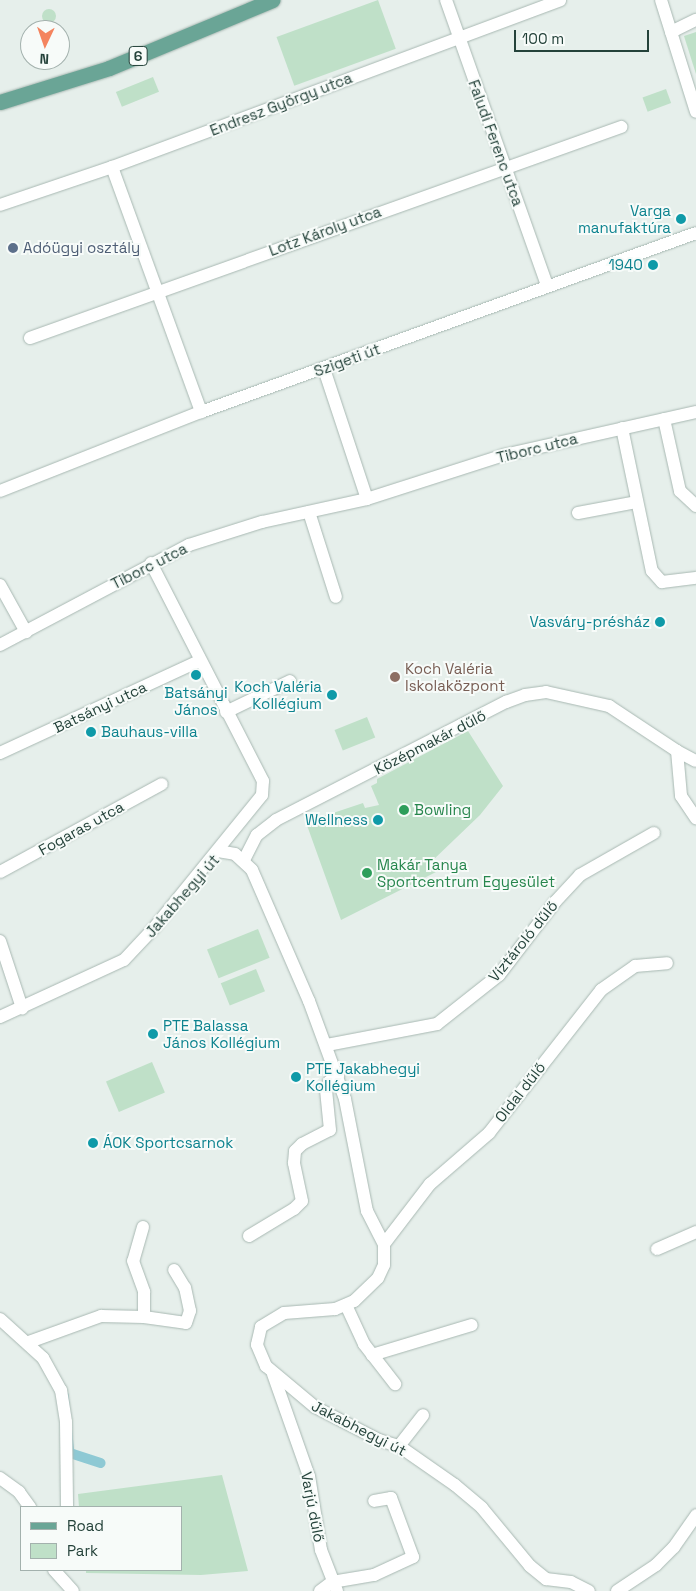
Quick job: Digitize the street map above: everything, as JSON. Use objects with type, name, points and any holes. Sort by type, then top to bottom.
[{"type":"main road","name":"6","points":[[0,102],[109,68],[272,0]]},
{"type":"street","name":"Faludi Ferenc utca","points":[[446,0],[547,286]]},
{"type":"street","name":"Endresz György utca","points":[[0,205],[112,167],[560,0]]},
{"type":"street","points":[[661,0],[696,112]]},
{"type":"street","points":[[671,32],[696,20]]},
{"type":"street","name":"Lotz Károly utca","points":[[30,338],[505,166],[621,126]]},
{"type":"street","points":[[112,167],[155,293],[201,412]]},
{"type":"street","name":"Szigeti út","points":[[1,488],[201,412],[696,233]]},
{"type":"street","points":[[324,369],[367,499]]},
{"type":"street","name":"Tiborc utca","points":[[0,644],[26,632],[150,563],[189,545],[262,522],[367,499],[504,455],[696,412]]},
{"type":"street","points":[[664,419],[680,492],[696,506]]},
{"type":"street","points":[[622,428],[652,571],[662,582],[696,578]]},
{"type":"street","points":[[578,513],[636,502]]},
{"type":"street","points":[[309,512],[336,597]]},
{"type":"street","points":[[150,563],[199,662],[263,781],[262,795],[218,851]]},
{"type":"street","points":[[0,585],[26,632]]},
{"type":"street","name":"Batsányi utca","points":[[0,753],[199,662]]},
{"type":"street","points":[[226,712],[290,681]]},
{"type":"street","name":"Középmakár dűlő","points":[[244,860],[257,835],[276,820],[525,695],[546,692],[609,706],[677,751],[696,761]]},
{"type":"street","points":[[677,751],[681,796],[696,818]]},
{"type":"street","name":"Fogaras utca","points":[[0,872],[162,784]]},
{"type":"street","name":"Víztároló dűlő","points":[[327,1045],[437,1024],[499,975],[555,902],[580,875],[654,833]]},
{"type":"street","name":"Jakabhegyi út","points":[[0,1017],[124,960],[154,928],[218,851],[234,854],[244,860],[252,870],[327,1045],[338,1076],[367,1211],[384,1244],[384,1265],[378,1278],[364,1293],[346,1305],[284,1313],[261,1327],[257,1345],[273,1374],[328,1414],[399,1446],[482,1508],[537,1572],[546,1578],[571,1582],[589,1591]]},
{"type":"street","points":[[0,941],[22,1008]]},
{"type":"street","name":"Oldal dűlő","points":[[384,1244],[430,1184],[488,1133],[601,990],[635,966],[667,962]]},
{"type":"street","points":[[249,1236],[294,1209],[302,1201],[294,1163],[296,1152],[302,1144],[330,1130],[326,1090],[329,1082],[338,1076]]},
{"type":"street","points":[[143,1227],[134,1261],[144,1292],[144,1317]]},
{"type":"street","points":[[656,1249],[696,1232]]},
{"type":"street","points":[[29,1342],[101,1316],[144,1317],[186,1324],[190,1311],[185,1288],[174,1270]]},
{"type":"street","points":[[346,1305],[372,1355],[396,1384]]},
{"type":"street","points":[[0,1319],[29,1342],[43,1358],[61,1390],[65,1405],[67,1506]]},
{"type":"street","points":[[372,1355],[472,1324]]},
{"type":"street","name":"Varjú dűlő","points":[[273,1374],[310,1476],[321,1550],[334,1587]]},
{"type":"street","points":[[399,1446],[423,1414]]},
{"type":"street","points":[[0,1478],[19,1492],[29,1506]]},
{"type":"street","points":[[320,1591],[374,1575],[413,1557],[391,1498],[374,1502]]},
{"type":"street","points":[[617,1591],[656,1566],[674,1547],[696,1515]]},
{"type":"street","points":[[55,1571],[73,1591]]},
{"type":"green space","points":[[378,0],[396,49],[294,86],[277,37]]},
{"type":"green space","points":[[46,9],[52,9],[56,13],[55,20],[42,19],[42,13]]},
{"type":"green space","points":[[696,32],[696,74],[684,36]]},
{"type":"green space","points":[[153,77],[159,92],[122,107],[116,92]]},
{"type":"green space","points":[[666,89],[671,103],[648,112],[643,98]]},
{"type":"green space","points":[[367,717],[375,737],[343,751],[335,730]]},
{"type":"green space","points":[[468,731],[503,786],[480,815],[431,862],[438,871],[341,920],[304,817],[313,814],[317,825],[323,823],[321,817],[363,803],[365,808],[379,805],[371,786],[377,783],[377,779]]},
{"type":"green space","points":[[258,929],[270,958],[219,978],[207,950]]},
{"type":"green space","points":[[256,969],[265,991],[230,1005],[221,983]]},
{"type":"green space","points":[[152,1062],[165,1092],[119,1112],[106,1082]]},
{"type":"green space","points":[[222,1475],[248,1571],[201,1575],[86,1573],[86,1571],[182,1571],[182,1506],[79,1506],[78,1494]]},
{"type":"waterway","points":[[67,1394],[73,1454]]},
{"type":"waterway","points":[[73,1454],[101,1463]]},
{"type":"place","name":"Varga manufaktúra","points":[[681,219]]},
{"type":"place","name":"Adóügyi osztály","points":[[13,248]]},
{"type":"place","name":"1940","points":[[653,265]]},
{"type":"place","name":"Vasváry-présház","points":[[660,622]]},
{"type":"place","name":"Batsányi János","points":[[196,675]]},
{"type":"place","name":"Koch Valéria Iskolaközpont","points":[[395,677]]},
{"type":"place","name":"Koch Valéria Kollégium","points":[[332,695]]},
{"type":"place","name":"Bauhaus-villa","points":[[91,732]]},
{"type":"place","name":"Bowling","points":[[404,810]]},
{"type":"place","name":"Wellness","points":[[378,820]]},
{"type":"place","name":"Makár Tanya Sportcentrum Egyesület","points":[[367,873]]},
{"type":"place","name":"PTE Balassa János Kollégium","points":[[153,1034]]},
{"type":"place","name":"PTE Jakabhegyi Kollégium","points":[[296,1077]]},
{"type":"place","name":"ÁOK Sportcsarnok","points":[[93,1143]]}]
